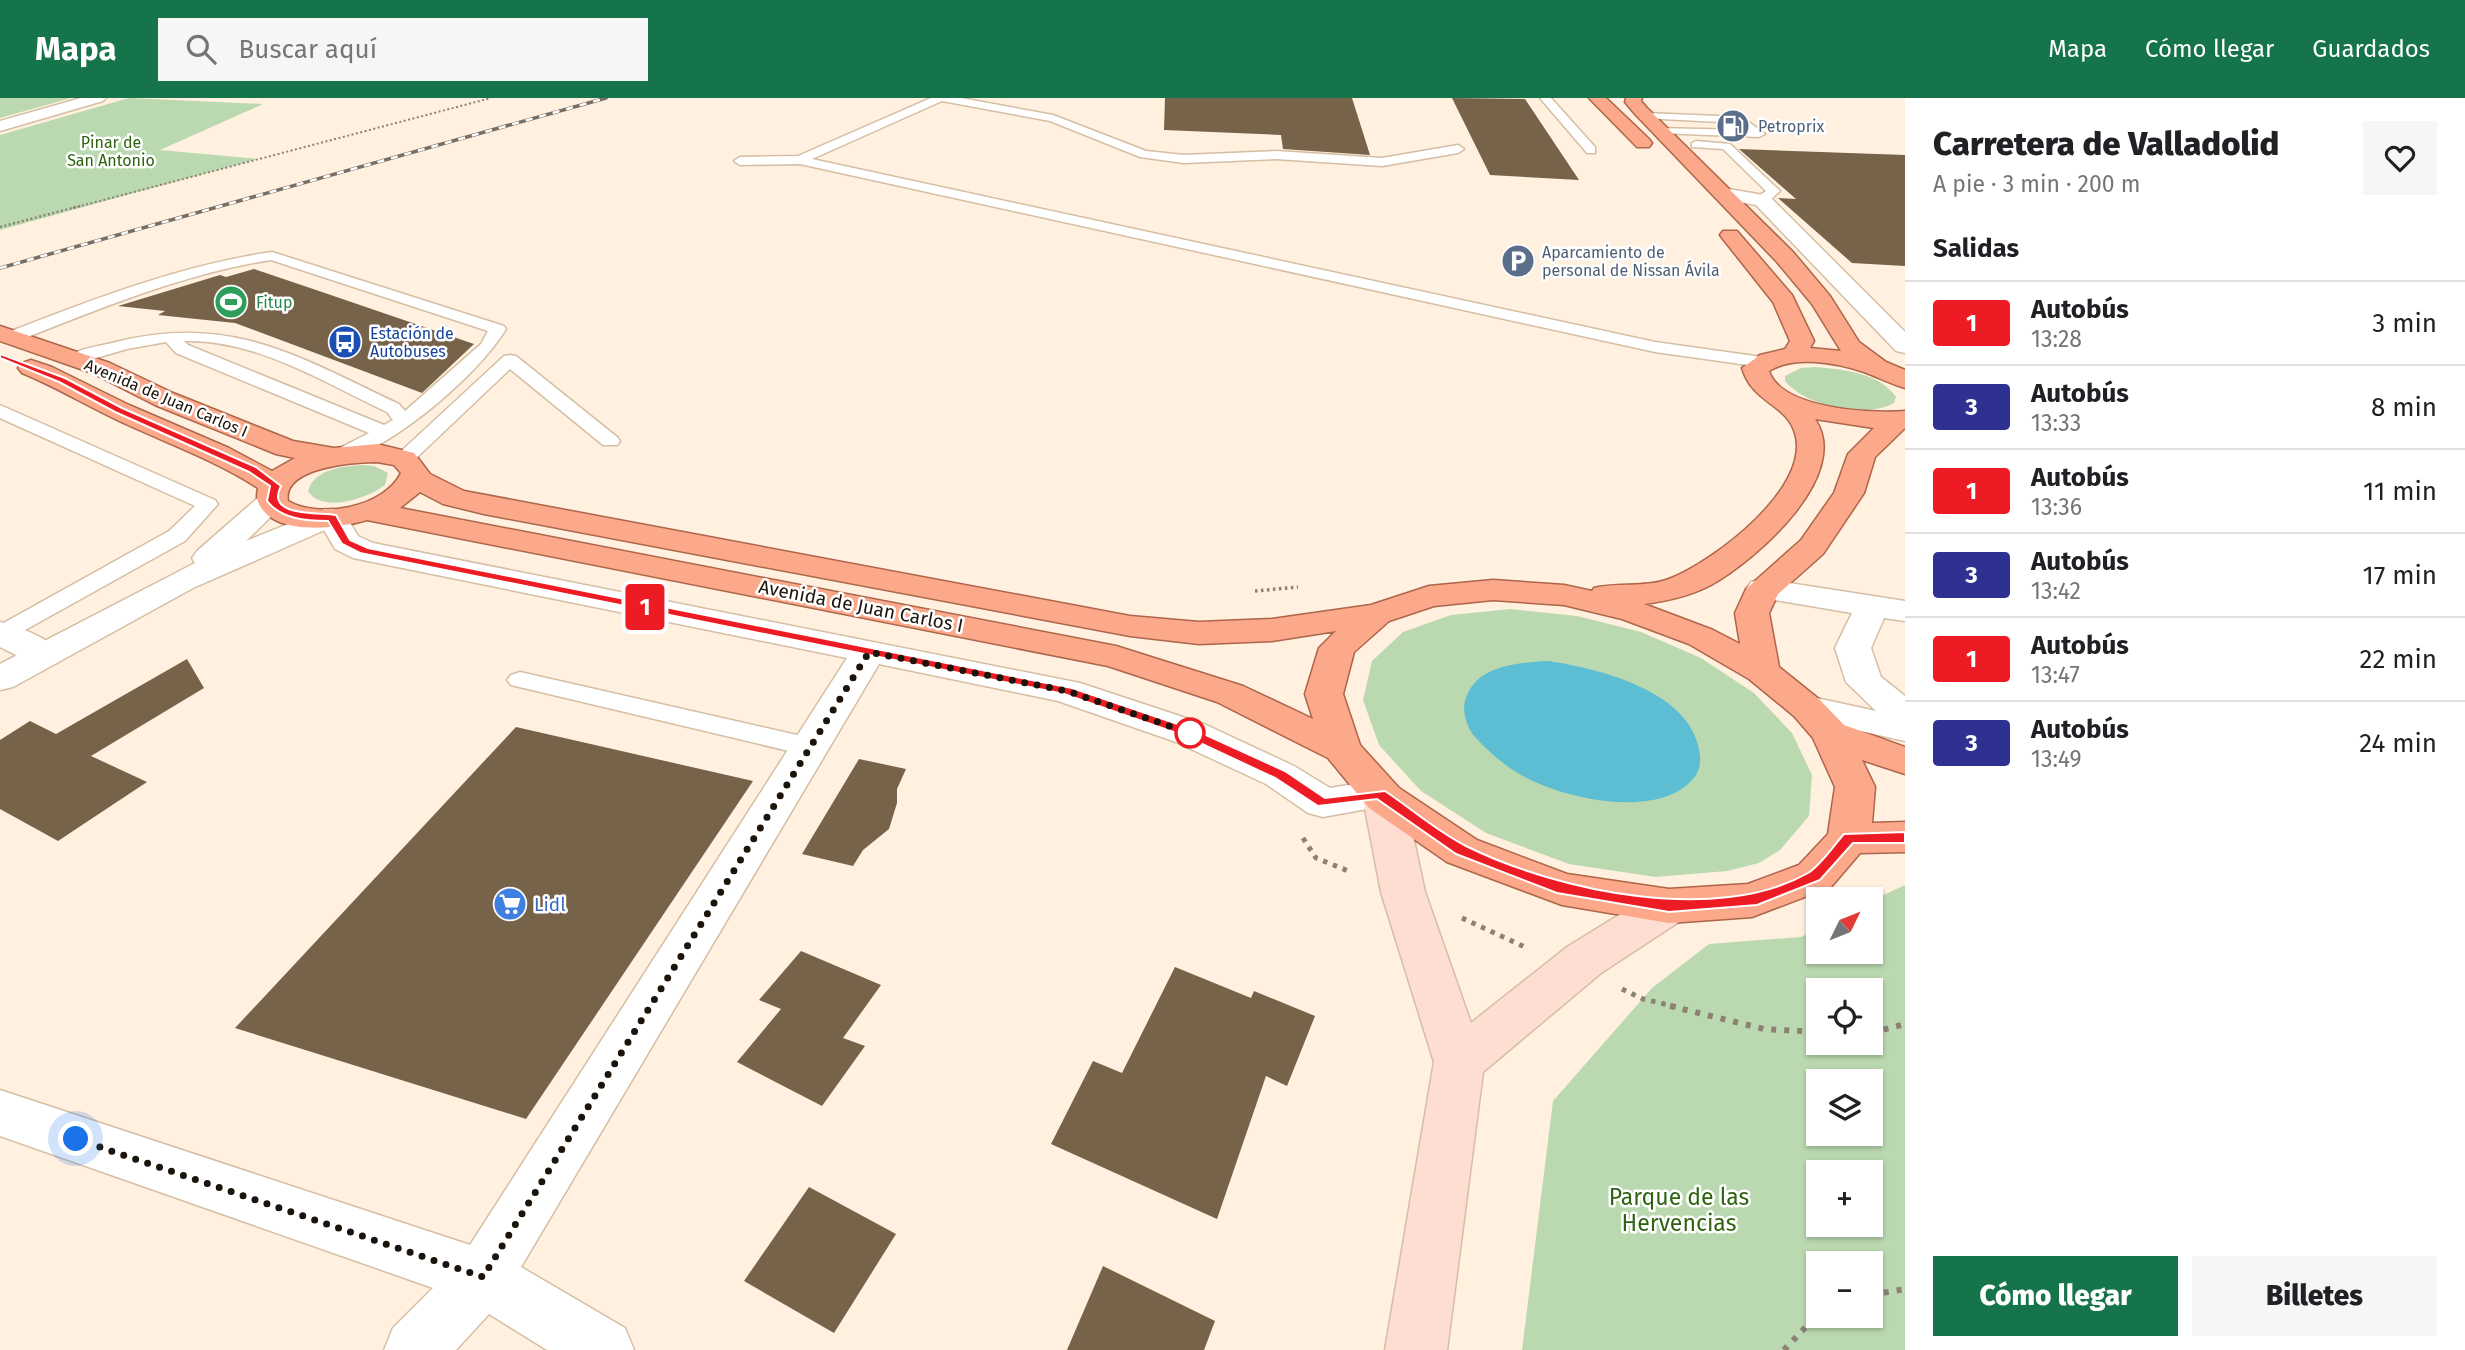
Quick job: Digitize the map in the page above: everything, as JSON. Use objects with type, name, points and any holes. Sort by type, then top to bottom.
[{"type":"highway","points":[[1597,98],[1657,158]]},
{"type":"highway","points":[[1634,98],[1633,102],[1785,257],[1822,301],[1850,347],[1895,374]]},
{"type":"highway","points":[[1712,216],[1784,300],[1802,341],[1793,355],[1768,381]]},
{"type":"highway","name":"Avenida de Juan Carlos I","points":[[4,342],[75,359],[102,369],[164,399],[286,448],[338,455],[377,453],[409,468],[454,498],[484,505],[1130,626],[1199,632],[1272,629],[1377,614]]},
{"type":"highway","name":"Avenida de Juan Carlos I","points":[[4,342],[62,380],[119,410],[252,470],[274,493],[278,509],[289,514],[341,516],[1116,657],[1230,694],[1342,749]]},
{"type":"highway","points":[[1793,355],[1828,357],[1895,374]]},
{"type":"highway","points":[[1768,381],[1826,414],[1876,421],[1902,420]]},
{"type":"highway","points":[[1768,381],[1804,422],[1811,440],[1807,473],[1765,530],[1713,570],[1681,586],[1644,594],[1564,595],[1493,590],[1429,596],[1377,614],[1337,648],[1324,694],[1342,749],[1382,796],[1462,851],[1562,889],[1669,906],[1752,900],[1815,876],[1849,838],[1855,787],[1818,721]]},
{"type":"highway","points":[[1762,671],[1752,613],[1763,589],[1812,547],[1849,493],[1862,454],[1902,420]]},
{"type":"highway","points":[[274,493],[298,468],[338,455]]},
{"type":"highway","points":[[341,516],[399,497],[409,468]]},
{"type":"highway","points":[[1564,595],[1633,611],[1700,637],[1762,671],[1818,721],[1905,761]]},
{"type":"highway","points":[[1849,838],[1905,837]]},
{"type":"main road","points":[[1382,796],[1403,892],[1459,1062],[1416,1350]]},
{"type":"main road","points":[[1459,1062],[1574,969],[1669,906]]},
{"type":"street","points":[[0,127],[95,99]]},
{"type":"street","points":[[1723,194],[1762,200],[1905,346]]},
{"type":"street","points":[[181,582],[274,493]]},
{"type":"street","points":[[0,679],[181,582],[341,516]]},
{"type":"street","points":[[341,516],[338,533],[346,542],[364,551],[1067,691],[1190,733],[1280,775],[1323,803],[1382,796]]},
{"type":"street","points":[[1763,589],[1888,608]]},
{"type":"street","points":[[1888,608],[1853,648],[1864,682],[1905,715]]},
{"type":"street","points":[[1,634],[44,655]]},
{"type":"street","points":[[415,1350],[483,1277],[869,652]]},
{"type":"street","points":[[1818,721],[1905,729]]},
{"type":"street","points":[[0,1113],[483,1277],[603,1350]]},
{"type":"lane","points":[[800,160],[942,98],[1053,118],[1144,154],[1184,159],[1276,155],[1382,162],[1458,149]]},
{"type":"lane","points":[[1545,98],[1591,150]]},
{"type":"lane","points":[[1742,120],[1759,134],[1660,130],[1742,120]]},
{"type":"lane","points":[[1660,130],[1726,146],[1774,191],[1762,200]]},
{"type":"lane","points":[[740,161],[800,160],[1655,347],[1768,381]]},
{"type":"lane","points":[[4,342],[93,305],[238,261],[272,256],[498,329],[487,347],[404,422],[338,455]]},
{"type":"lane","points":[[75,359],[122,344],[172,338],[214,337],[260,349],[393,408],[404,422]]},
{"type":"lane","points":[[172,338],[181,349],[386,433]]},
{"type":"lane","points":[[409,468],[510,360],[611,441]]},
{"type":"lane","points":[[0,411],[208,504],[177,536],[1,634]]},
{"type":"lane","points":[[520,680],[810,747]]},
{"type":"path","points":[[0,227],[491,98]]},
{"type":"path","points":[[1251,592],[1303,586]]},
{"type":"path","points":[[1303,837],[1315,858],[1403,892],[1643,999],[1763,1029],[1806,1031]]},
{"type":"path","points":[[1883,1030],[1905,1024]]},
{"type":"path","points":[[1883,1293],[1905,1289]]},
{"type":"path","points":[[1784,1350],[1806,1327]]},
{"type":"green space","points":[[0,98],[71,98],[0,118]]},
{"type":"green space","name":"Pinar de San Antonio","points":[[129,98],[263,104],[160,150],[258,159],[0,230],[0,135]]},
{"type":"green space","points":[[1815,367],[1870,377],[1889,389],[1896,397],[1894,403],[1868,410],[1837,408],[1807,398],[1785,381],[1785,376],[1801,368]]},
{"type":"green space","points":[[363,465],[374,466],[388,473],[385,485],[357,499],[334,503],[315,498],[308,491],[316,478],[323,473]]},
{"type":"green space","points":[[1510,609],[1577,616],[1641,632],[1701,658],[1754,693],[1792,733],[1812,775],[1809,816],[1780,850],[1759,863],[1727,871],[1656,877],[1569,864],[1486,833],[1421,791],[1379,745],[1363,700],[1372,661],[1403,632],[1451,615]]},
{"type":"green space","name":"Parque de las Hervencias","points":[[1905,885],[1905,1350],[1522,1350],[1553,1101],[1652,988],[1709,944],[1801,937],[1806,934],[1806,964],[1883,964],[1883,895]]},
{"type":"water","points":[[1548,661],[1613,676],[1657,696],[1675,709],[1690,726],[1698,745],[1700,762],[1693,779],[1677,792],[1657,799],[1610,802],[1585,798],[1540,784],[1516,772],[1497,758],[1471,733],[1467,724],[1464,705],[1470,689],[1487,673],[1498,668]]},
{"type":"building","points":[[1165,98],[1352,98],[1370,155],[1283,149],[1281,135],[1164,130]]},
{"type":"building","points":[[1452,98],[1525,99],[1579,180],[1490,175]]},
{"type":"building","points":[[1739,149],[1905,155],[1905,266],[1852,263],[1778,198],[1796,199]]},
{"type":"building","name":"Estación de Autobuses","points":[[254,269],[474,344],[422,393],[235,323],[158,315],[165,311],[118,306],[220,275],[226,277]]},
{"type":"building","points":[[187,659],[204,688],[91,756],[147,782],[58,841],[0,809],[0,740],[30,721],[56,734]]},
{"type":"building","name":"Lidl","points":[[516,727],[753,781],[526,1119],[235,1028]]},
{"type":"building","points":[[859,759],[906,769],[897,789],[897,803],[889,829],[863,850],[853,866],[802,854]]},
{"type":"building","points":[[801,951],[881,985],[843,1038],[865,1046],[822,1106],[737,1062],[781,1009],[759,1000]]},
{"type":"building","points":[[1175,967],[1251,998],[1254,991],[1315,1016],[1287,1086],[1266,1076],[1217,1219],[1051,1144],[1093,1061],[1122,1073]]},
{"type":"building","points":[[809,1187],[896,1234],[834,1333],[744,1281]]},
{"type":"building","points":[[1103,1266],[1215,1321],[1204,1350],[1067,1350]]},
{"type":"railway","points":[[0,268],[606,98]]},
{"type":"bus line","name":"1","points":[[0,357],[62,380],[119,410],[252,470],[275,486],[271,494],[278,509],[306,517],[332,518],[338,533],[346,542],[364,551],[1067,691],[1190,733],[1280,775],[1323,803],[1380,794],[1462,851],[1562,889],[1669,906],[1752,900],[1815,876],[1849,838],[1905,837]]},
{"type":"place","name":"Petroprix","points":[[1733,126]]},
{"type":"place","name":"Aparcamiento de personal de Nissan Ávila","points":[[1518,261]]},
{"type":"place","name":"Fitup","points":[[231,302]]},
{"type":"place","name":"Estación de Autobuses","points":[[345,342]]},
{"type":"place","name":"Lidl","points":[[510,904]]},
{"type":"route","points":[[76,1139],[483,1277],[869,652],[1067,691],[1190,733]]}]
